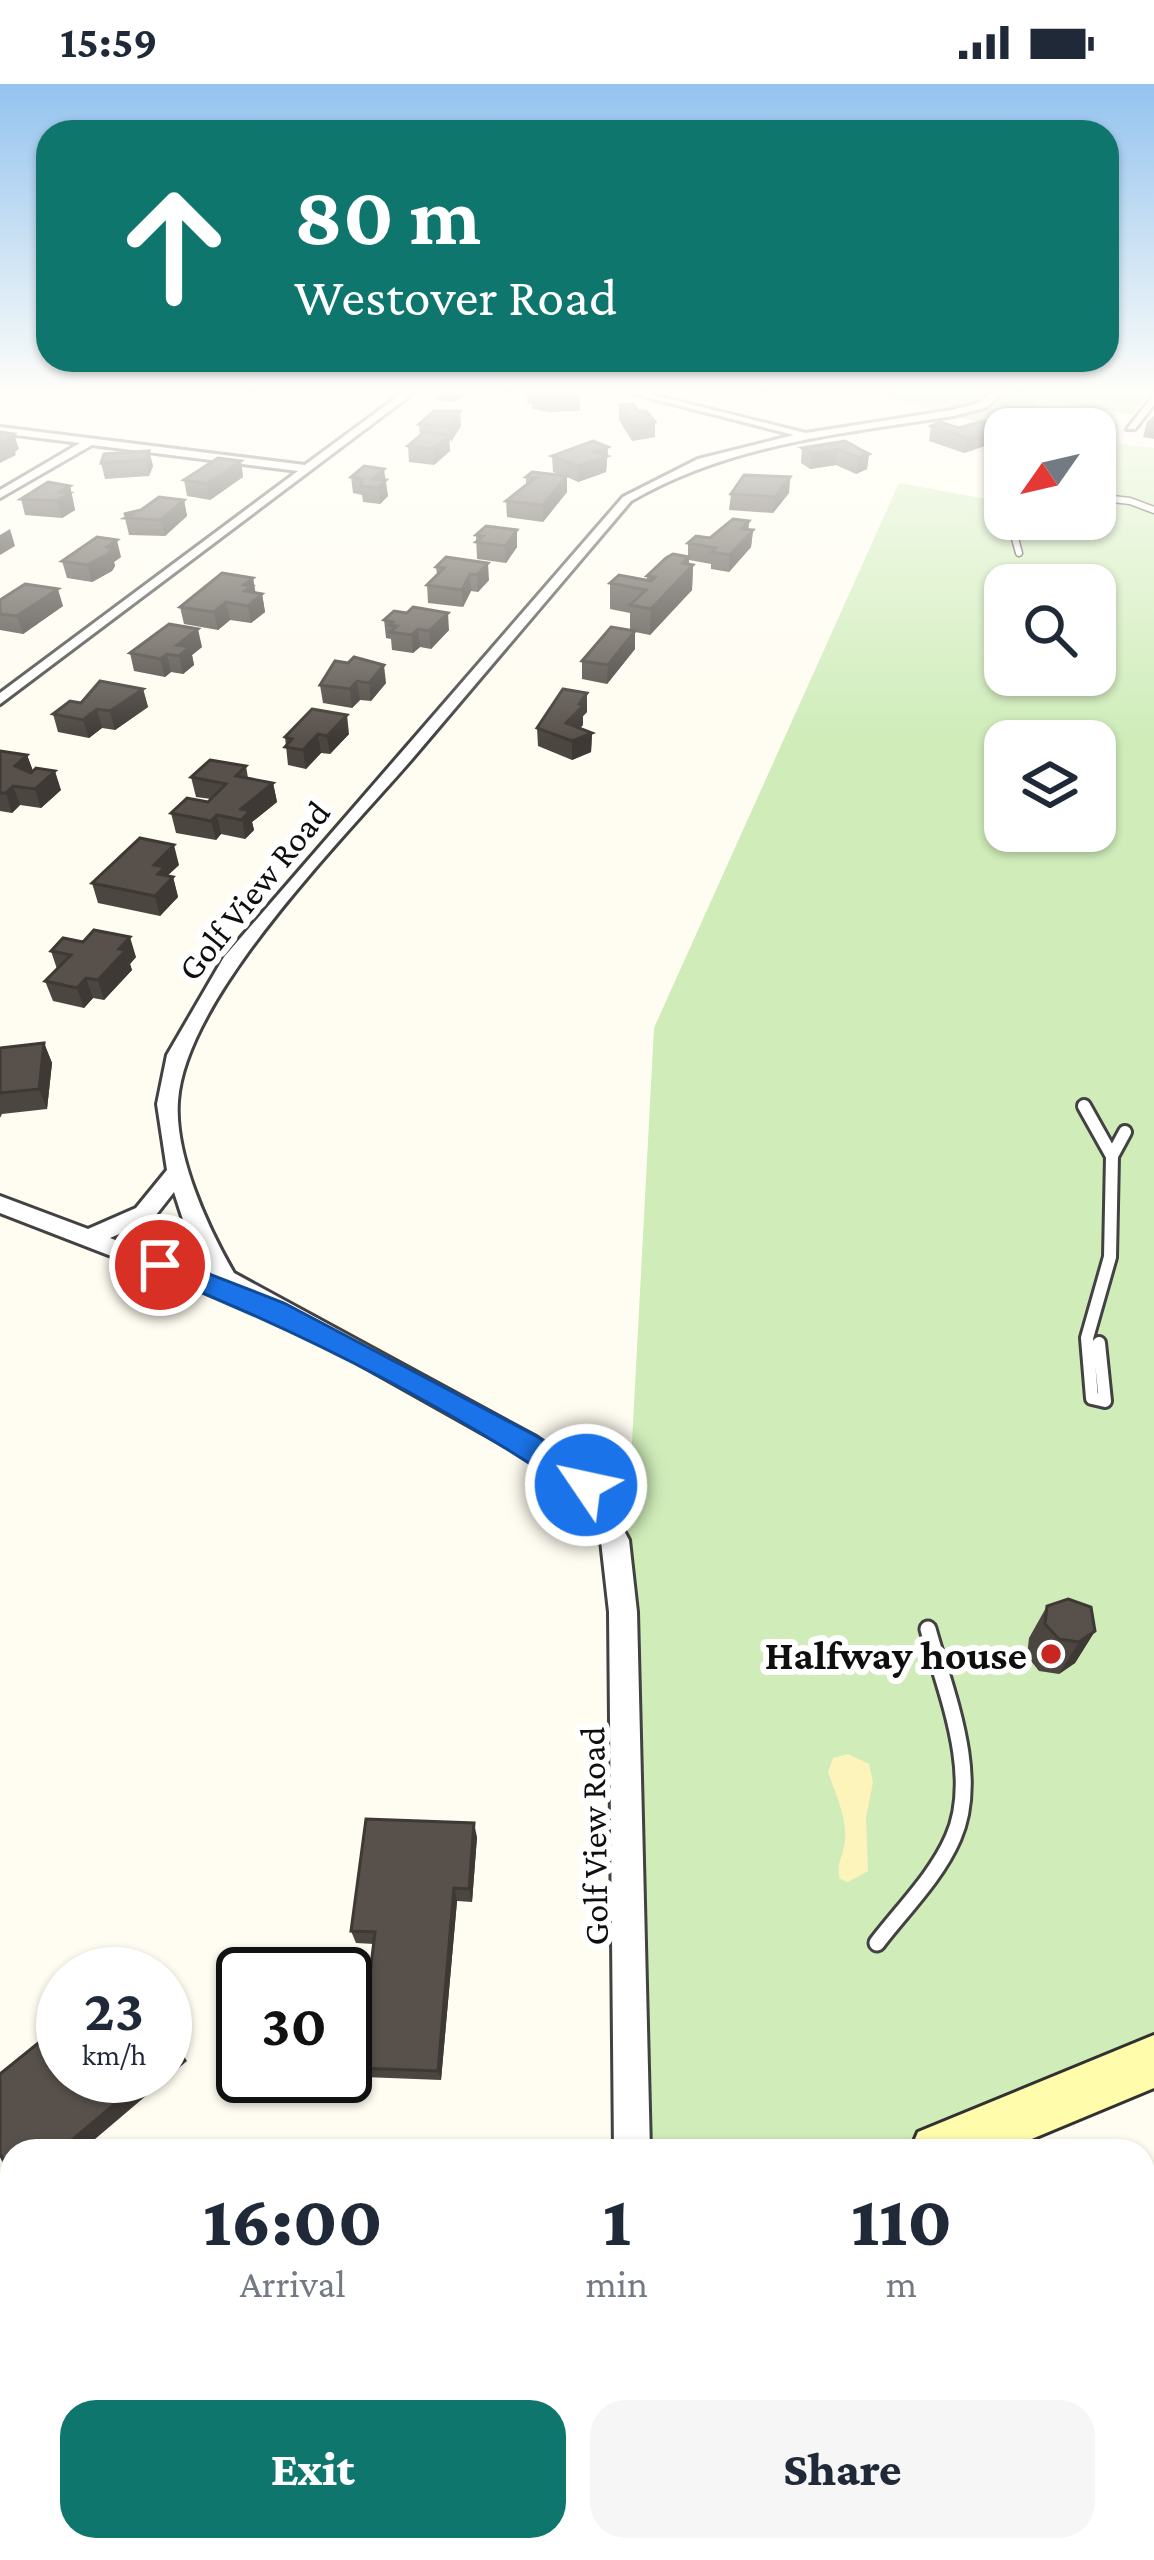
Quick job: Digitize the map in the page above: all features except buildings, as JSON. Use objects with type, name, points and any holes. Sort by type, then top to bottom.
[{"type":"main road","points":[[966,2139],[1154,2061]]},
{"type":"street","points":[[0,700],[254,510]]},
{"type":"street","name":"Golf View Road","points":[[618,510],[233,957],[176,1055],[167,1104],[178,1172],[197,1228],[226,1280],[527,1445],[586,1485],[615,1540],[623,1612],[632,2139]]},
{"type":"street","points":[[88,1238],[144,1214],[178,1172]]},
{"type":"street","points":[[0,1204],[274,1310]]},
{"type":"lane","points":[[1015,540],[1019,553]]},
{"type":"lane","points":[[1084,1106],[1112,1156]]},
{"type":"lane","points":[[1099,1343],[1105,1401],[1092,1398],[1087,1338],[1110,1257],[1112,1156],[1125,1132]]},
{"type":"lane","points":[[878,1943],[945,1851],[961,1816],[957,1740],[928,1629]]},
{"type":"green space","points":[[887,510],[984,510],[984,540],[1116,540],[1116,510],[1154,510],[1154,2058],[954,2139],[611,2139],[623,1612],[654,1028]]},
{"type":"sand","points":[[848,1754],[869,1764],[873,1782],[866,1818],[868,1871],[848,1882],[840,1879],[845,1831],[828,1772],[833,1758]]},
{"type":"place","name":"Halfway house","points":[[1051,1654]]},
{"type":"route","points":[[160,1265],[274,1310],[527,1445],[586,1485]]}]
